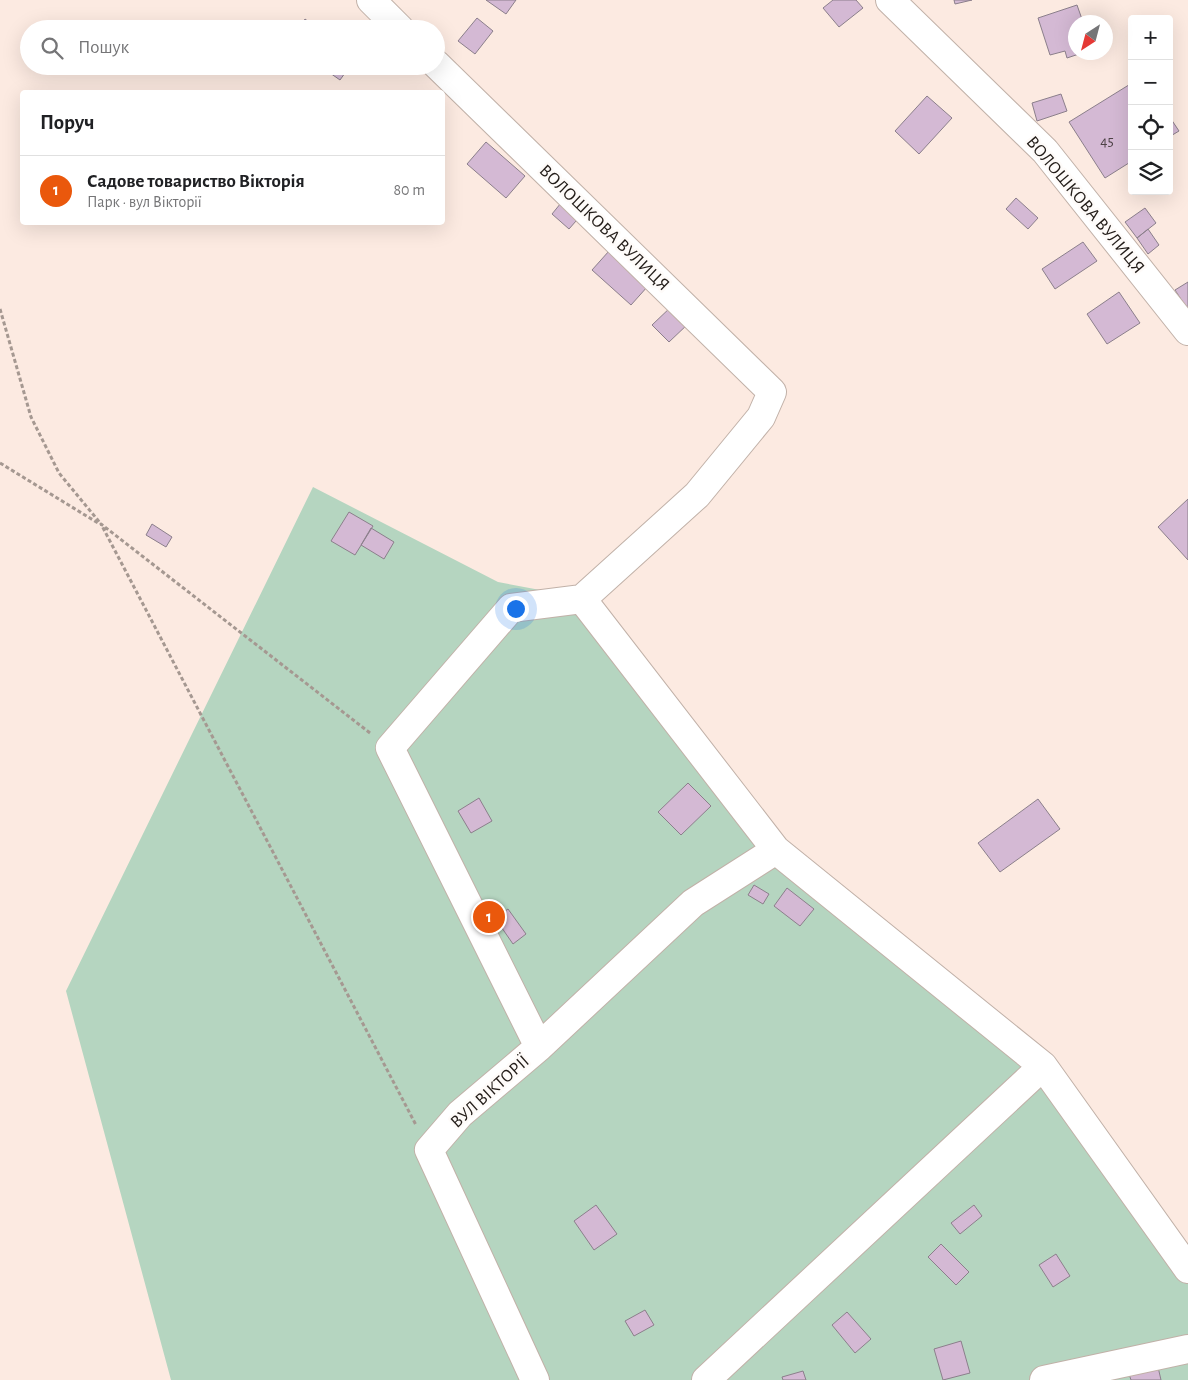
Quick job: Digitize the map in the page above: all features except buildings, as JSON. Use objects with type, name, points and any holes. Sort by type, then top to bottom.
[{"type":"street","points":[[371,0],[391,20]]},
{"type":"street","name":"ВОЛОШКОВА ВУЛИЦЯ","points":[[890,0],[1044,151],[1188,331]]},
{"type":"street","name":"ВОЛОШКОВА ВУЛИЦЯ","points":[[445,73],[772,392],[761,416],[697,495],[582,598]]},
{"type":"street","points":[[539,1047],[390,748],[511,608],[582,598],[776,850],[1042,1066],[1188,1268]]},
{"type":"street","name":"ВУЛ ВІКТОРІЇ","points":[[429,1150],[460,1114],[539,1047],[693,903],[776,850]]},
{"type":"street","points":[[706,1380],[1042,1066]]},
{"type":"street","points":[[429,1150],[535,1380]]},
{"type":"street","points":[[1044,1380],[1188,1348]]},
{"type":"path","points":[[0,309],[31,417],[59,473],[101,524],[429,1150]]},
{"type":"path","points":[[0,463],[101,524],[390,748]]},
{"type":"green space","points":[[313,487],[498,582],[599,601],[786,843],[1050,1060],[1188,1254],[1188,1380],[171,1380],[66,991]]},
{"type":"place","name":"Садове товариство Вікторія","points":[[489,917]]}]
